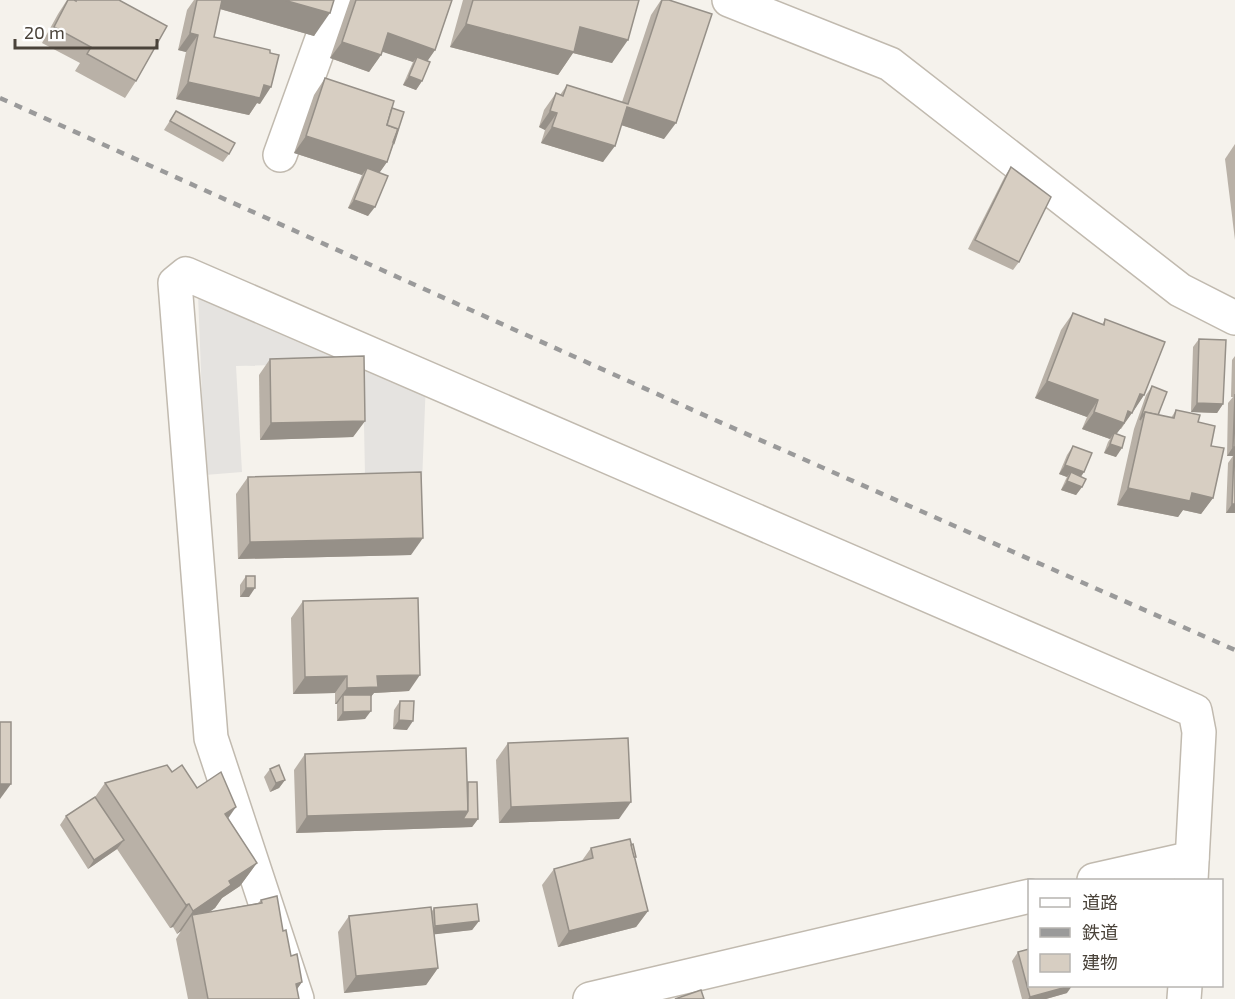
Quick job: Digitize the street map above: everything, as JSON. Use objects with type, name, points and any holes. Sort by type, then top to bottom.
[{"type":"street","points":[[280,155],[336,0]]},
{"type":"street","points":[[729,0],[890,64],[1180,290],[1235,318]]},
{"type":"street","points":[[297,999],[211,738],[175,283],[186,274],[1195,711],[1199,732],[1191,869],[1103,879]]},
{"type":"street","points":[[590,999],[1028,896]]},
{"type":"shaded area","points":[[198,294],[426,380],[422,483],[365,475],[363,375],[325,364],[236,366],[242,472],[205,475]]},
{"type":"building","points":[[68,0],[119,0],[167,26],[136,81],[87,54],[91,47],[54,27]]},
{"type":"building","points":[[197,0],[222,0],[214,37],[270,50],[270,53],[279,55],[271,87],[264,85],[260,98],[188,82],[198,35],[190,33]]},
{"type":"building","points":[[284,0],[334,0],[330,13]]},
{"type":"building","points":[[356,0],[452,0],[435,50],[388,33],[381,55],[342,42]]},
{"type":"building","points":[[473,0],[639,0],[628,40],[580,27],[574,52],[466,24]]},
{"type":"building","points":[[662,0],[669,0],[712,14],[676,123],[627,107],[615,146],[552,127],[557,113],[550,111],[556,93],[563,96],[567,85],[628,104]]},
{"type":"building","points":[[417,57],[430,62],[422,81],[409,76]]},
{"type":"building","points":[[325,78],[394,101],[387,125],[398,129],[387,162],[306,136]]},
{"type":"building","points":[[392,108],[404,112],[394,143],[398,129],[387,125]]},
{"type":"building","points":[[176,111],[235,143],[229,154],[170,121]]},
{"type":"building","points":[[1011,167],[1051,197],[1019,262],[975,240]]},
{"type":"building","points":[[367,168],[388,176],[375,207],[354,200]]},
{"type":"building","points":[[1073,313],[1104,325],[1105,319],[1165,342],[1144,395],[1140,394],[1132,413],[1128,411],[1124,423],[1094,412],[1098,400],[1047,381]]},
{"type":"building","points":[[1199,339],[1226,340],[1223,404],[1197,403]]},
{"type":"building","points":[[364,356],[365,421],[271,423],[270,359]]},
{"type":"building","points":[[1152,386],[1167,392],[1158,415],[1145,412],[1140,420]]},
{"type":"building","points":[[1235,394],[1235,447],[1233,447]]},
{"type":"building","points":[[1176,410],[1200,415],[1198,422],[1215,426],[1211,446],[1224,448],[1213,498],[1192,493],[1190,501],[1128,488],[1145,412],[1174,418]]},
{"type":"building","points":[[1114,433],[1125,437],[1122,448],[1110,444]]},
{"type":"building","points":[[1073,446],[1092,453],[1084,472],[1065,465]]},
{"type":"building","points":[[1234,454],[1235,504],[1232,504]]},
{"type":"building","points":[[421,472],[423,538],[250,542],[248,477]]},
{"type":"building","points":[[1071,472],[1086,479],[1082,487],[1067,481]]},
{"type":"building","points":[[246,576],[255,576],[255,588],[246,588]]},
{"type":"building","points":[[418,598],[420,675],[377,676],[378,687],[347,688],[347,676],[305,677],[303,601]]},
{"type":"building","points":[[343,695],[371,695],[371,711],[343,712]]},
{"type":"building","points":[[400,701],[414,701],[413,721],[399,720]]},
{"type":"building","points":[[0,722],[11,722],[11,784],[0,784]]},
{"type":"building","points":[[628,738],[631,802],[511,807],[508,743]]},
{"type":"building","points":[[466,748],[468,811],[307,816],[305,754]]},
{"type":"building","points":[[167,765],[172,772],[182,765],[197,788],[221,772],[236,807],[225,814],[257,863],[229,881],[231,885],[193,911],[189,904],[186,905],[105,783]]},
{"type":"building","points":[[279,765],[285,780],[276,783],[270,769]]},
{"type":"building","points":[[468,782],[477,782],[478,819],[463,819],[468,811]]},
{"type":"building","points":[[95,797],[124,840],[94,860],[66,816]]},
{"type":"building","points":[[630,839],[648,911],[569,931],[554,869],[593,858],[591,848]]},
{"type":"building","points":[[633,844],[636,857],[634,857],[631,845]]},
{"type":"building","points":[[277,896],[283,931],[286,930],[291,956],[297,954],[302,982],[296,984],[299,999],[208,999],[192,915],[262,903],[261,900]]},
{"type":"building","points":[[477,904],[479,921],[435,926],[434,908]]},
{"type":"building","points":[[431,907],[438,968],[356,976],[349,916]]},
{"type":"building","points":[[1028,949],[1028,987],[1066,987],[1030,997],[1018,952]]},
{"type":"building","points":[[701,990],[704,999],[675,999]]},
{"type":"railway","points":[[0,98],[715,420],[1235,650]]}]
